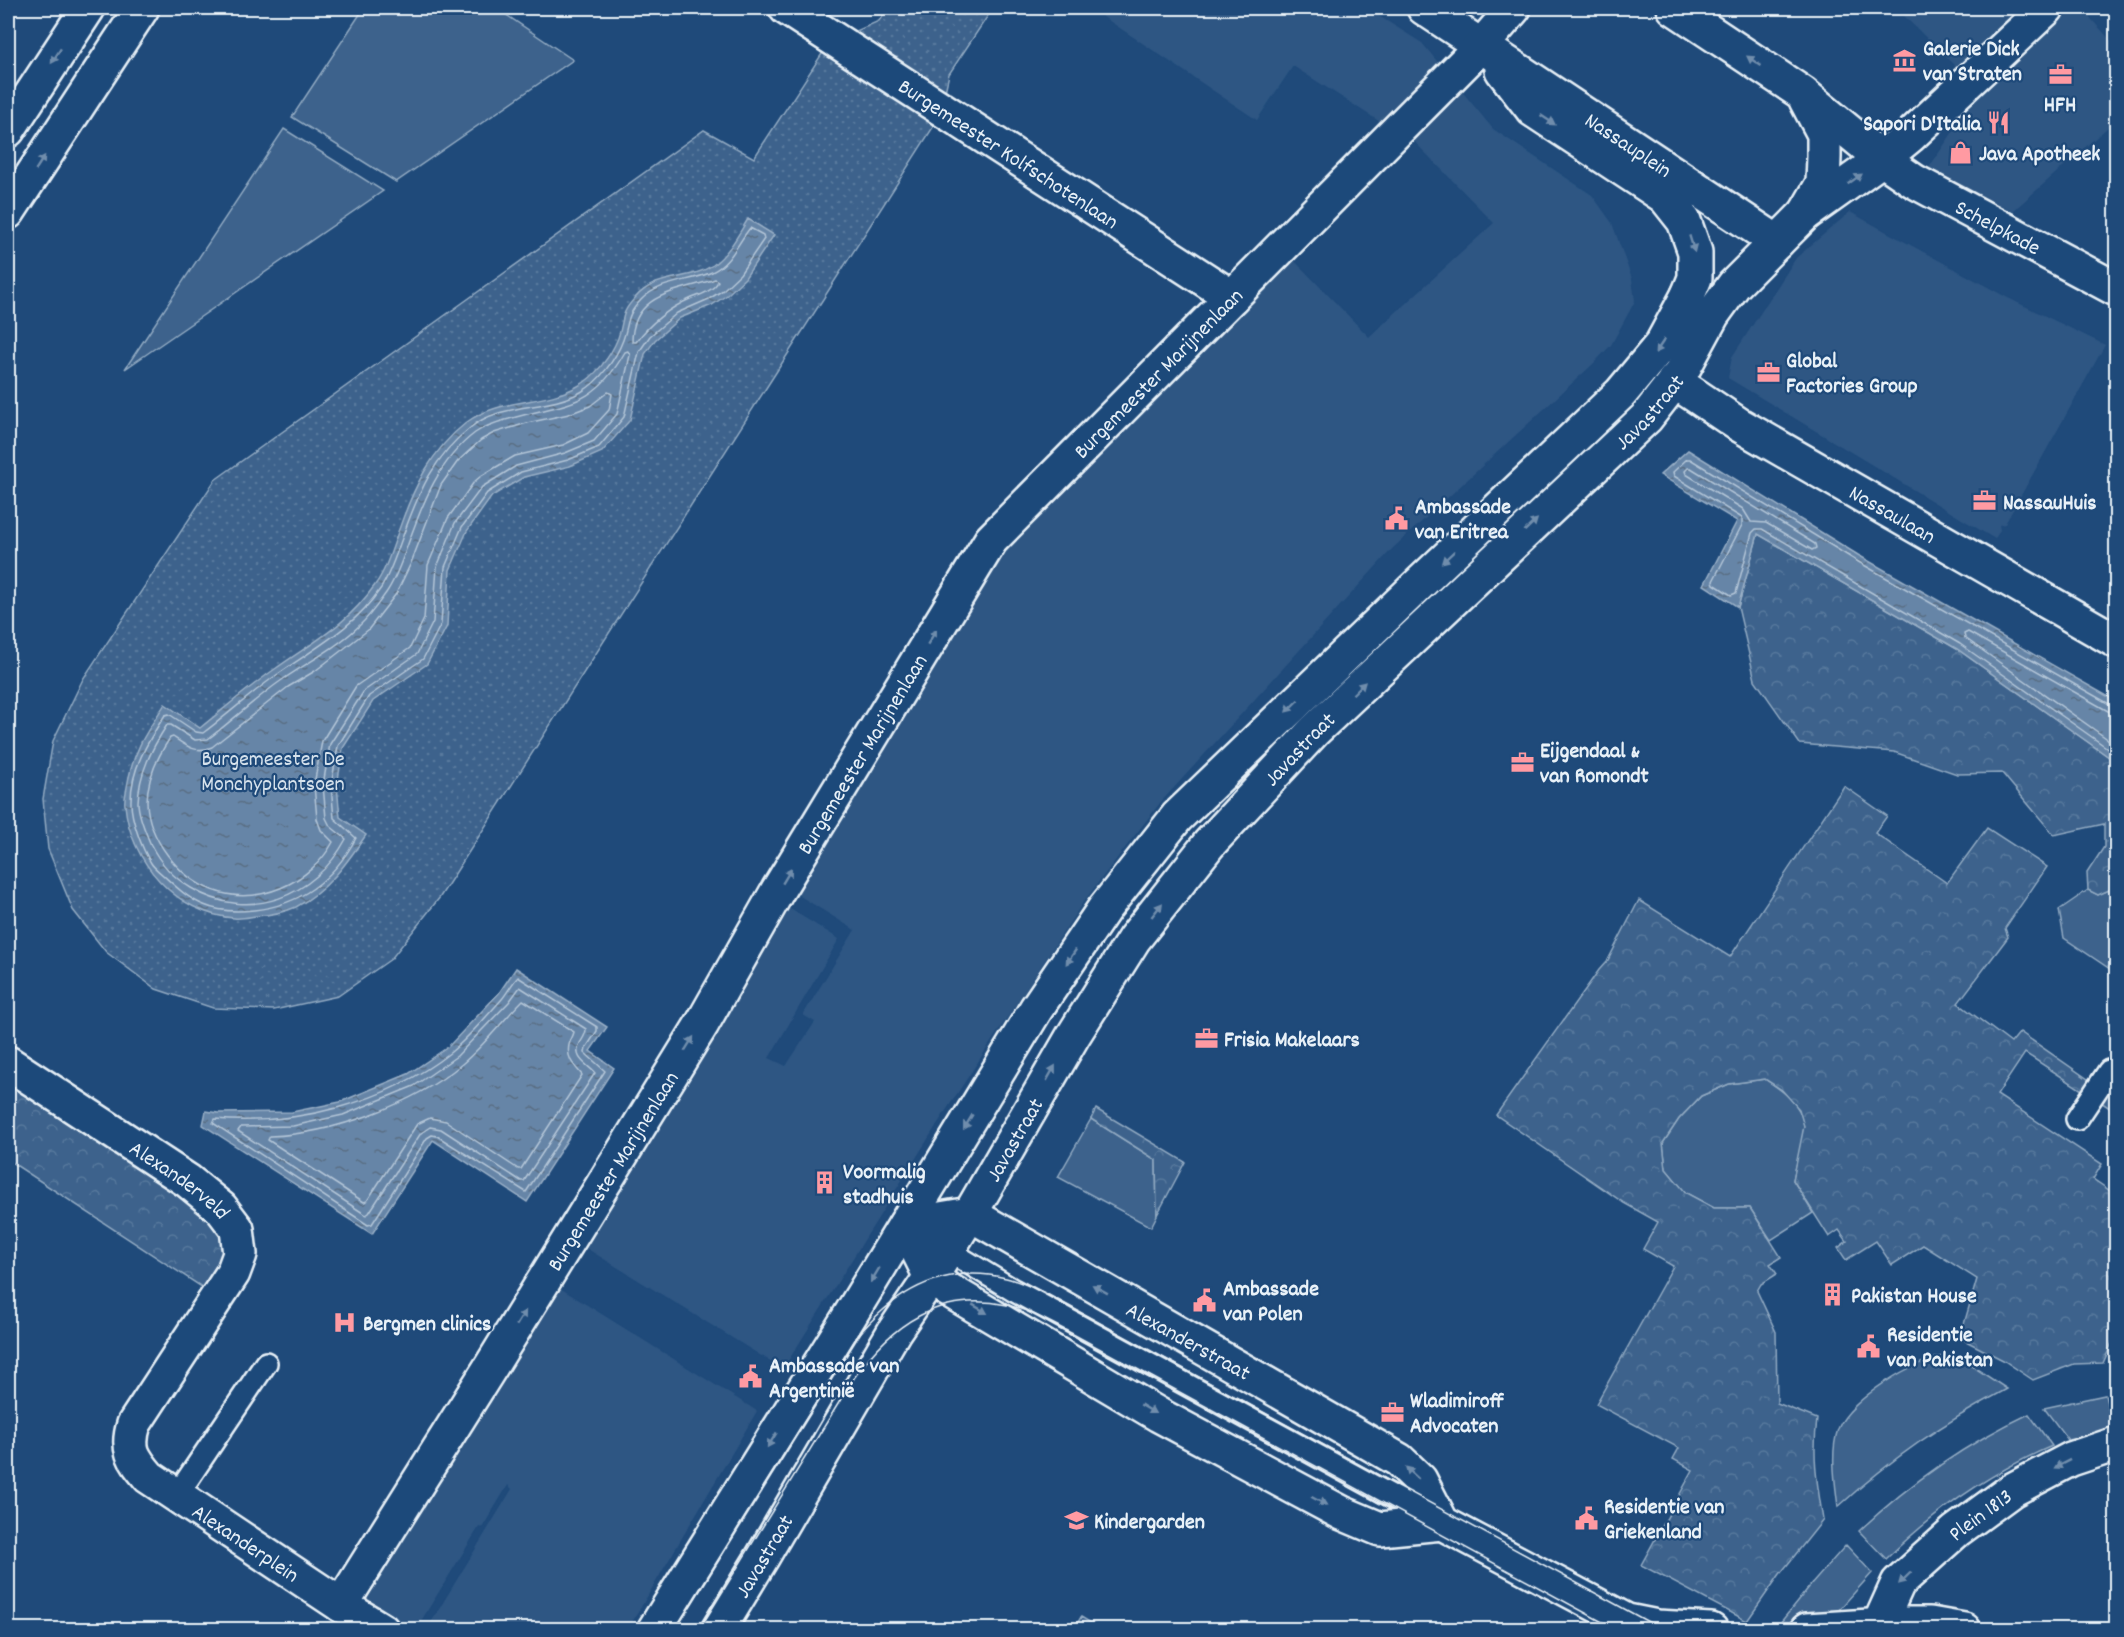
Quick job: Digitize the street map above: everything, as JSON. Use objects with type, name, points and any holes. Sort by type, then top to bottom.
[{"type":"street","points":[[8,130],[88,8]]},
{"type":"street","points":[[8,212],[142,8]]},
{"type":"street","name":"Burgemeester Kolfschotenlaan","points":[[786,8],[1232,297]]},
{"type":"street","name":"Nassauplein","points":[[1424,8],[1777,242]]},
{"type":"street","name":"Burgemeester Marijnenlaan","points":[[341,1605],[702,1024],[778,890],[991,540],[1482,45],[1514,8]]},
{"type":"street","points":[[1674,8],[1802,93],[1882,159]]},
{"type":"street","name":"Javastraat","points":[[718,1629],[764,1556],[895,1330],[970,1214],[1073,1036],[1134,939],[1209,844],[1314,731],[1646,418],[1681,373],[1713,314],[1734,285],[1805,214],[1910,136],[2047,8]]},
{"type":"street","name":"Nassauplein","points":[[1482,45],[1533,110],[1665,197],[1684,221],[1695,252],[1695,278],[1688,294]]},
{"type":"street","points":[[1802,93],[1824,134],[1823,183],[1805,214]]},
{"type":"street","name":"Schelpkade","points":[[1882,159],[1914,182],[2116,290]]},
{"type":"street","name":"Javastraat","points":[[654,1629],[1036,1009],[1104,909],[1177,817],[1621,393],[1661,345],[1688,294]]},
{"type":"street","name":"Nassaulaan","points":[[1674,381],[1725,416],[2116,641]]},
{"type":"street","name":"Alexanderveld","points":[[8,1064],[188,1181],[221,1208],[237,1229],[240,1254],[233,1273],[134,1424],[129,1439]]},
{"type":"street","points":[[905,1225],[970,1214]]},
{"type":"street","name":"Alexanderstraat","points":[[970,1214],[1399,1460],[1420,1480],[1442,1523]]},
{"type":"street","points":[[905,1225],[969,1302],[1159,1415],[1342,1513],[1380,1529],[1442,1523],[1631,1625],[1711,1629]]},
{"type":"street","name":"Alexanderplein","points":[[129,1439],[134,1459],[149,1477],[341,1605],[382,1629]]},
{"type":"street","name":"Plein 1813","points":[[1877,1627],[1898,1583],[1956,1531],[2012,1490],[2071,1460],[2116,1444]]},
{"type":"street","points":[[1807,1629],[1930,1624],[1964,1629]]},
{"type":"lane","points":[[2077,1119],[2109,1071]]},
{"type":"lane","points":[[177,1495],[266,1363]]},
{"type":"shaded area","points":[[1090,8],[1366,8],[1422,43],[1493,129],[1592,195],[1612,223],[1632,279],[1635,301],[1611,345],[1392,549],[1160,803],[1084,901],[943,1115],[783,1369],[573,1240],[774,899],[839,939],[769,1058],[786,1066],[815,1022],[803,1015],[855,930],[782,885],[991,541],[1282,248],[1369,337],[1494,223],[1401,128],[1396,132],[1293,66],[1257,120]]},
{"type":"shaded area","points":[[1896,8],[2081,8],[2116,46],[2116,120],[2013,211],[1928,169],[1975,99],[2010,55],[1959,70]]},
{"type":"shaded area","points":[[1850,212],[2006,297],[2105,345],[2005,524],[1999,525],[2000,530],[1995,539],[1728,378],[1732,357],[1796,258]]},
{"type":"shaded area","points":[[547,1280],[757,1411],[628,1629],[427,1629],[512,1489],[508,1485],[482,1528],[479,1527],[416,1629],[381,1629],[341,1605]]},
{"type":"green space","points":[[364,8],[496,8],[573,60],[396,182],[292,117]]},
{"type":"green space","name":"Burgemeester De Monchyplantsoen","points":[[888,8],[993,8],[949,74],[939,118],[440,897],[391,959],[338,996],[274,1010],[213,1008],[156,989],[106,952],[73,910],[48,849],[43,799],[53,741],[83,679],[215,480],[704,130],[754,158],[829,43],[879,21]]},
{"type":"green space","points":[[284,129],[383,191],[125,369]]},
{"type":"green space","points":[[1758,534],[1957,649],[2116,762],[2116,887],[2098,895],[2088,890],[2087,873],[2104,847],[2104,824],[2054,835],[2002,773],[1957,774],[1894,752],[1800,744],[1755,680],[1738,607]]},
{"type":"green space","points":[[1844,786],[1887,816],[1875,833],[1947,883],[1987,828],[2047,867],[2005,928],[2008,937],[1958,1003],[2011,1043],[2020,1032],[2095,1084],[2088,1094],[2025,1053],[1997,1095],[2102,1164],[2093,1179],[2116,1195],[2116,1334],[2103,1363],[2074,1364],[2033,1380],[2003,1360],[1960,1338],[1977,1279],[1923,1245],[1892,1265],[1876,1241],[1846,1260],[1838,1248],[1847,1241],[1839,1230],[1829,1237],[1793,1180],[1804,1126],[1799,1109],[1782,1090],[1765,1079],[1729,1084],[1701,1096],[1679,1119],[1663,1143],[1666,1169],[1686,1193],[1714,1208],[1750,1208],[1781,1257],[1770,1264],[1777,1274],[1761,1284],[1757,1291],[1776,1332],[1777,1403],[1817,1419],[1815,1458],[1823,1520],[1780,1574],[1747,1621],[1641,1565],[1693,1470],[1673,1459],[1679,1448],[1596,1404],[1673,1266],[1643,1249],[1658,1222],[1624,1203],[1496,1115],[1608,960],[1639,900],[1730,957]]},
{"type":"green space","points":[[2116,887],[2116,973],[2064,938],[2059,910],[2088,890],[2098,895]]},
{"type":"green space","points":[[8,1072],[237,1229],[217,1297],[8,1160]]},
{"type":"green space","points":[[1765,1079],[1790,1098],[1802,1117],[1804,1129],[1793,1180],[1813,1213],[1771,1240],[1750,1208],[1714,1208],[1686,1193],[1666,1169],[1663,1143],[1679,1119],[1701,1096],[1729,1084]]},
{"type":"green space","points":[[2103,1089],[2116,1098],[2116,1112],[2096,1099]]},
{"type":"green space","points":[[1096,1109],[1185,1162],[1157,1215],[1156,1160],[1091,1119]]},
{"type":"green space","points":[[1091,1119],[1156,1160],[1157,1215],[1151,1227],[1058,1177]]},
{"type":"green space","points":[[1946,1356],[1963,1360],[2007,1389],[1919,1442],[1838,1507],[1834,1447],[1838,1429],[1845,1418],[1855,1406],[1885,1382],[1918,1364]]},
{"type":"green space","points":[[2105,1395],[2113,1428],[2068,1440],[2044,1408]]},
{"type":"green space","points":[[2029,1414],[2052,1446],[2006,1468],[1943,1509],[1886,1559],[1859,1531],[1878,1513],[1939,1466],[1983,1438]]},
{"type":"green space","points":[[1846,1545],[1872,1573],[1821,1627],[1776,1628],[1810,1586]]},
{"type":"green space","points":[[1081,1617],[1101,1629],[1074,1629]]},
{"type":"water","points":[[748,219],[774,235],[745,278],[727,295],[712,305],[680,318],[655,340],[645,354],[630,420],[602,452],[570,466],[524,477],[492,496],[467,531],[450,570],[447,626],[427,664],[373,701],[343,748],[337,786],[340,817],[366,835],[336,876],[318,893],[296,907],[277,913],[245,918],[213,914],[193,907],[175,895],[146,864],[136,846],[129,826],[125,803],[136,753],[165,704],[200,728],[256,683],[341,622],[364,599],[379,579],[424,472],[454,433],[480,414],[507,405],[565,392],[584,382],[596,372],[611,352],[618,338],[624,313],[635,298],[653,284],[694,274],[713,265],[728,249]]},
{"type":"water","points":[[1688,450],[1858,555],[2116,701],[2116,762],[1957,649],[1758,534],[1738,607],[1704,585],[1737,521],[1660,475]]},
{"type":"water","points":[[516,968],[607,1027],[590,1051],[614,1068],[527,1202],[433,1140],[372,1234],[203,1125],[206,1111],[218,1113],[292,1112],[340,1102],[408,1074],[448,1047],[499,993]]},
{"type":"tram line","points":[[675,1630],[856,1338],[887,1307],[922,1285],[941,1278],[983,1274],[1011,1279],[1045,1293],[1663,1630]]},
{"type":"tram line","points":[[699,1630],[854,1378],[868,1359],[901,1327],[919,1316],[938,1308],[960,1303],[982,1302],[1016,1307],[1048,1321],[1617,1630]]},
{"type":"place","name":"Galerie Dick van Straten","points":[[1905,60]]},
{"type":"place","name":"HFH","points":[[2060,74]]},
{"type":"place","name":"Sapori D'Italia","points":[[1999,122]]},
{"type":"place","name":"Java Apotheek","points":[[1961,152]]},
{"type":"place","name":"Global Factories Group","points":[[1768,372]]},
{"type":"place","name":"NassauHuis","points":[[1985,501]]},
{"type":"place","name":"Ambassade van Eritrea","points":[[1397,518]]},
{"type":"place","name":"Eijgendaal & van Romondt","points":[[1522,762]]},
{"type":"place","name":"Frisia Makelaars","points":[[1206,1038]]},
{"type":"place","name":"Voormalig stadhuis","points":[[825,1183]]},
{"type":"place","name":"Pakistan House","points":[[1833,1294]]},
{"type":"place","name":"Ambassade van Polen","points":[[1205,1300]]},
{"type":"place","name":"Bergmen clinics","points":[[345,1322]]},
{"type":"place","name":"Residentie van Pakistan","points":[[1869,1346]]},
{"type":"place","name":"Ambassade van Argentinië","points":[[751,1377]]},
{"type":"place","name":"Wladimiroff Advocaten","points":[[1392,1412]]},
{"type":"place","name":"Residentie van Griekenland","points":[[1586,1518]]},
{"type":"place","name":"Kindergarden","points":[[1076,1520]]}]
